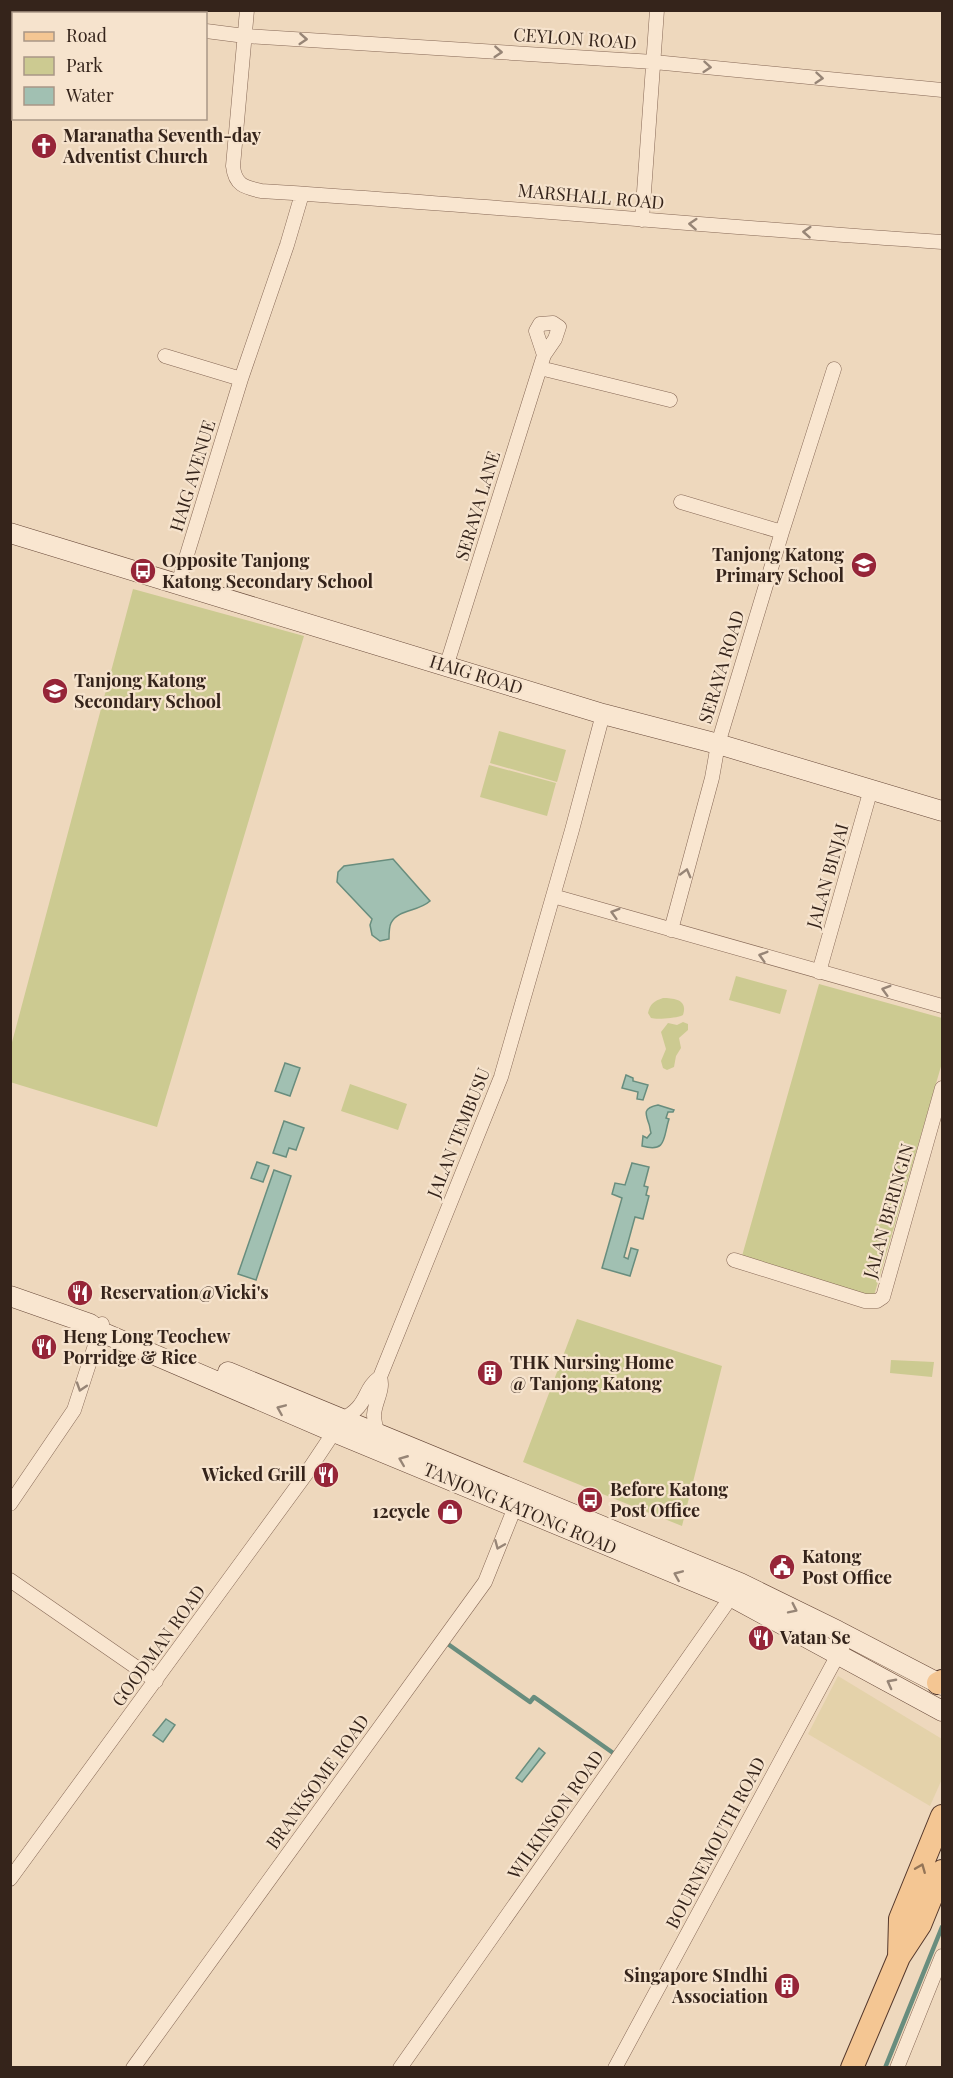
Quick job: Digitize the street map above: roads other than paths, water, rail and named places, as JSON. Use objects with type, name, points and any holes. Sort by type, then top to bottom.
[{"type":"main road","name":"HAIG ROAD","points":[[10,533],[603,714],[718,744],[942,811]]},
{"type":"main road","name":"TANJONG KATONG ROAD","points":[[10,1296],[97,1326],[338,1426],[515,1507],[736,1590],[838,1655],[942,1711]]},
{"type":"main road","name":"TANJONG KATONG ROAD","points":[[338,1426],[378,1434],[736,1590],[848,1636],[941,1683]]},
{"type":"main road","points":[[899,1957],[900,1919],[942,1816]]},
{"type":"main road","points":[[852,2067],[899,1957],[920,1925],[942,1871]]},
{"type":"street","points":[[23,10],[48,12]]},
{"type":"street","points":[[245,36],[247,10]]},
{"type":"street","points":[[642,220],[657,10]]},
{"type":"street","name":"CEYLON ROAD","points":[[207,31],[245,36],[654,62],[942,90]]},
{"type":"street","name":"MARSHALL ROAD","points":[[245,36],[233,166],[234,177],[249,189],[942,242]]},
{"type":"street","name":"HAIG AVENUE","points":[[178,584],[241,379],[258,308],[302,194]]},
{"type":"street","points":[[165,356],[241,379]]},
{"type":"street","name":"SERAYA LANE","points":[[446,667],[542,361],[670,400]]},
{"type":"street","name":"SERAYA ROAD","points":[[718,744],[834,369]]},
{"type":"street","points":[[681,502],[782,532]]},
{"type":"street","name":"JALAN TEMBUSU","points":[[380,1377],[501,1077],[603,714]]},
{"type":"street","points":[[671,930],[712,778],[718,744]]},
{"type":"street","name":"JALAN BINJAI","points":[[819,972],[871,789]]},
{"type":"street","points":[[553,896],[942,1006]]},
{"type":"street","name":"JALAN BERINGIN","points":[[734,1260],[871,1303],[883,1297],[942,1088]]},
{"type":"street","points":[[10,1504],[74,1410],[97,1326]]},
{"type":"street","points":[[378,1434],[374,1413],[382,1388],[380,1377]]},
{"type":"street","name":"GOODMAN ROAD","points":[[10,1879],[306,1474],[338,1426],[360,1407],[371,1386],[380,1377]]},
{"type":"street","name":"BRANKSOME ROAD","points":[[133,2067],[485,1582],[515,1507]]},
{"type":"street","points":[[11,1581],[156,1681]]},
{"type":"street","name":"WILKINSON ROAD","points":[[400,2067],[736,1590]]},
{"type":"street","name":"BOURNEMOUTH ROAD","points":[[615,2067],[848,1636]]},
{"type":"street","points":[[897,2067],[942,1956]]},
{"type":"water","points":[[393,859],[430,901],[394,918],[390,926],[389,939],[380,941],[372,935],[370,925],[372,919],[337,882],[338,872],[344,866]]},
{"type":"water","points":[[285,1063],[300,1068],[290,1096],[275,1091]]},
{"type":"water","points":[[626,1075],[633,1078],[633,1081],[648,1085],[643,1100],[637,1099],[638,1092],[622,1088]]},
{"type":"water","points":[[658,1105],[674,1110],[668,1112],[666,1118],[669,1119],[663,1142],[656,1147],[642,1146],[643,1136],[647,1138],[651,1133],[646,1112]]},
{"type":"water","points":[[284,1121],[304,1128],[296,1150],[289,1148],[286,1157],[273,1153]]},
{"type":"water","points":[[257,1162],[269,1166],[263,1182],[251,1178]]},
{"type":"water","points":[[632,1163],[649,1167],[644,1186],[648,1187],[646,1195],[649,1196],[643,1219],[635,1217],[624,1257],[628,1259],[631,1248],[638,1250],[630,1276],[602,1268],[622,1198],[612,1194],[615,1183],[625,1185]]},
{"type":"water","points":[[274,1170],[291,1176],[256,1280],[238,1274]]},
{"type":"water","points":[[166,1719],[175,1725],[163,1742],[153,1735]]},
{"type":"water","points":[[539,1748],[545,1753],[522,1782],[516,1778]]},
{"type":"waterway","points":[[445,1642],[530,1702],[534,1697],[616,1755]]},
{"type":"waterway","points":[[885,2068],[942,1927]]},
{"type":"place","name":"Maranatha Seventh-day Adventist Church","points":[[44,146]]},
{"type":"place","name":"Tanjong Katong Primary School","points":[[864,565]]},
{"type":"place","name":"Opposite Tanjong Katong Secondary School","points":[[143,571]]},
{"type":"place","name":"Tanjong Katong Secondary School","points":[[55,691]]},
{"type":"place","name":"Reservation@Vicki's","points":[[80,1293]]},
{"type":"place","name":"Heng Long Teochew Porridge & Rice","points":[[44,1347]]},
{"type":"place","name":"THK Nursing Home @ Tanjong Katong","points":[[490,1373]]},
{"type":"place","name":"Wicked Grill","points":[[326,1475]]},
{"type":"place","name":"Before Katong Post Office","points":[[590,1500]]},
{"type":"place","name":"12cycle","points":[[450,1512]]},
{"type":"place","name":"Katong Post Office","points":[[782,1567]]},
{"type":"place","name":"Vatan Se","points":[[761,1638]]},
{"type":"place","name":"Singapore SIndhi Association","points":[[787,1986]]}]
